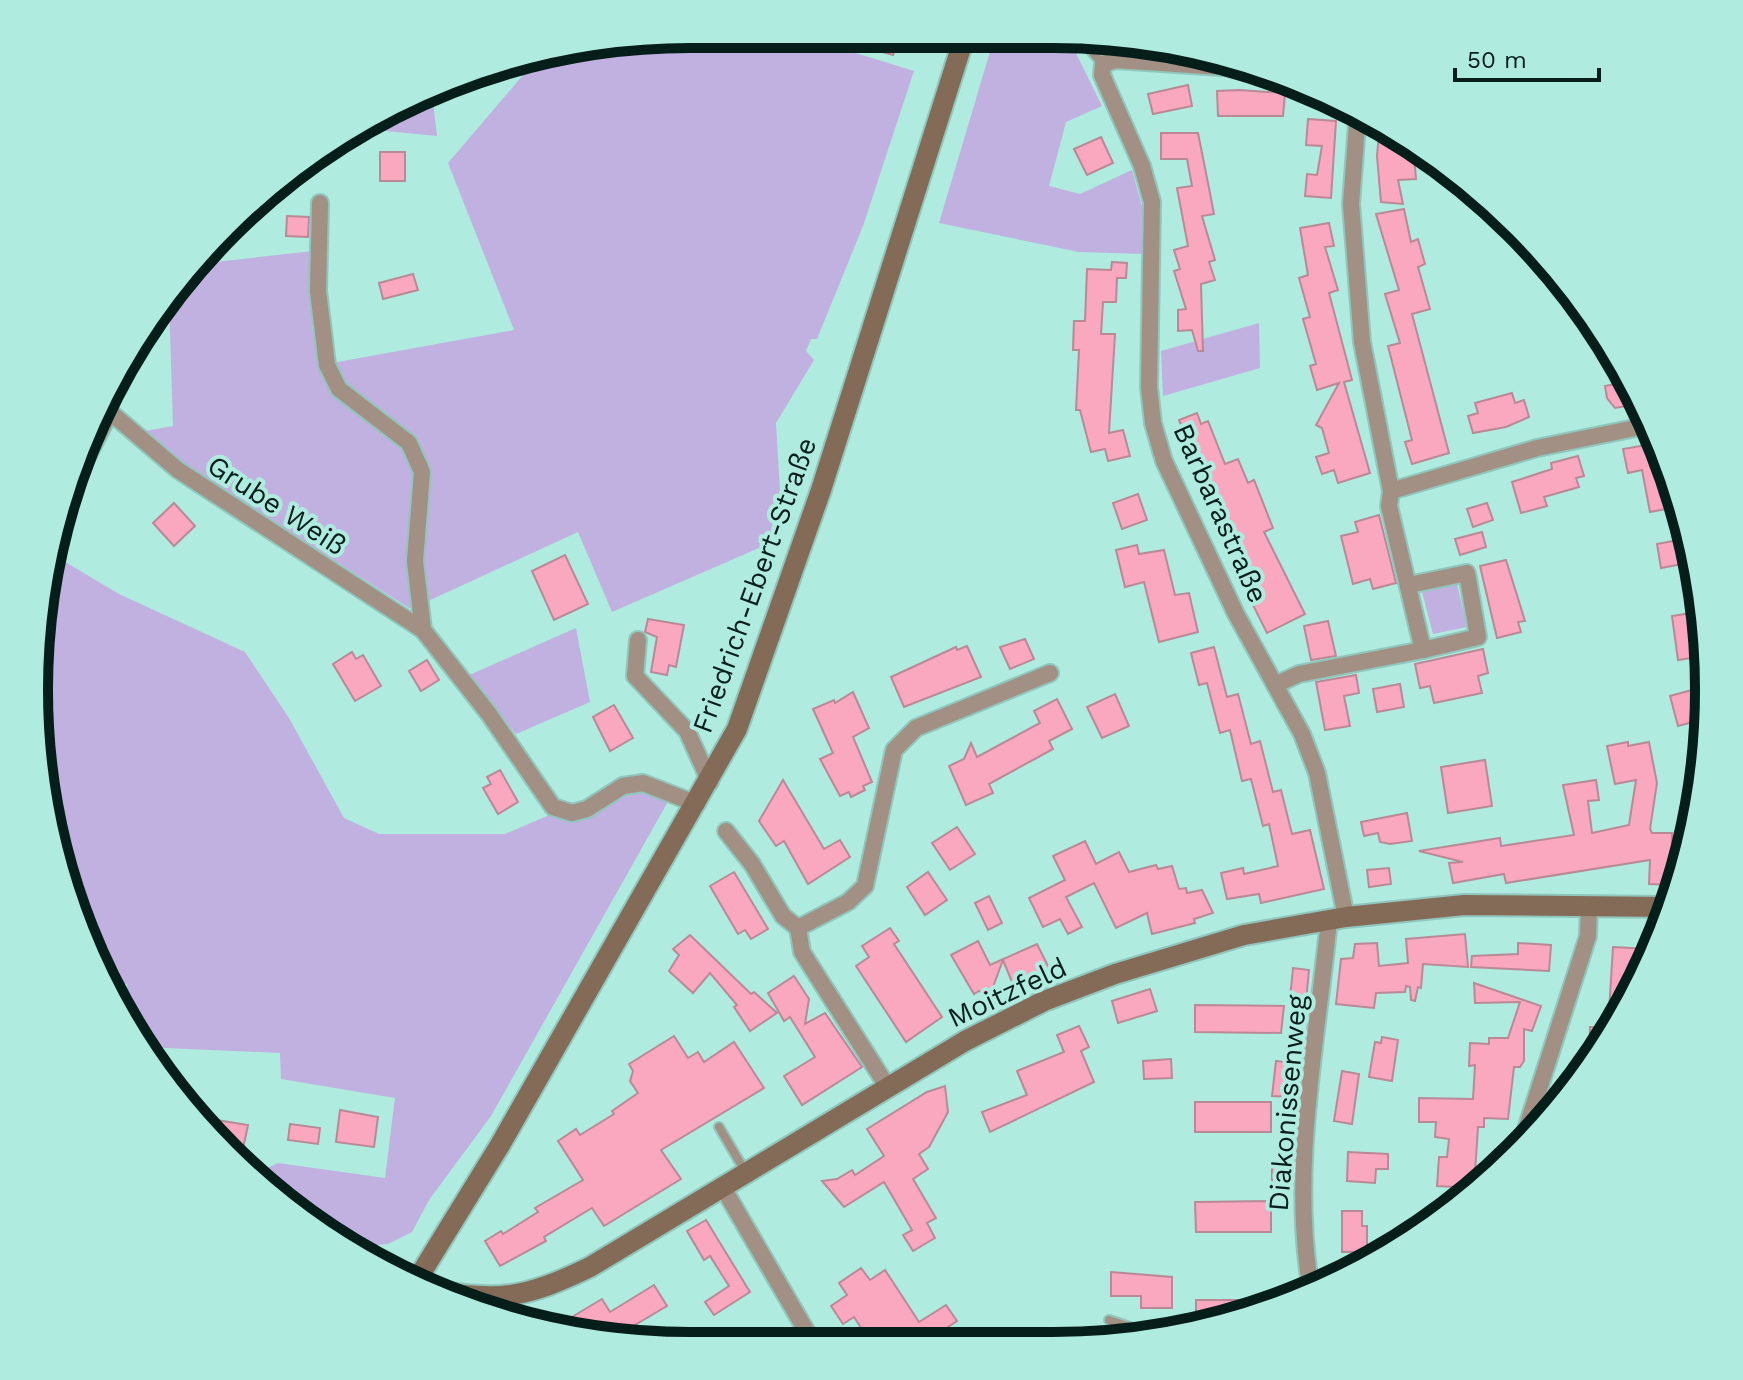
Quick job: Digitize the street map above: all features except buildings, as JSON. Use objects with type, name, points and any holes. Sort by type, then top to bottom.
[{"type":"main road","name":"Friedrich-Ebert-Straße","points":[[421,1273],[493,1158],[710,782],[737,729],[779,619],[961,48]]},
{"type":"main road","name":"Moitzfeld","points":[[493,1301],[548,1287],[590,1267],[887,1086],[1031,1008],[1101,980],[1244,935],[1337,919],[1464,905],[1657,907]]},
{"type":"street","points":[[1103,64],[1134,60],[1198,65]]},
{"type":"street","name":"Barbarastraße","points":[[1103,64],[1106,90],[1142,166],[1152,202],[1149,387],[1153,423],[1164,461],[1236,614],[1275,685],[1317,773],[1337,919]]},
{"type":"street","points":[[1357,125],[1351,204],[1362,342],[1390,498],[1423,650]]},
{"type":"street","points":[[320,203],[318,291],[327,365],[339,389],[409,443],[422,472],[415,561],[423,630]]},
{"type":"street","name":"Grube Weiß","points":[[112,410],[178,470],[423,630],[489,714],[553,807],[572,813],[587,809],[623,786],[643,783],[697,804]]},
{"type":"street","points":[[1390,498],[1537,448],[1639,427]]},
{"type":"street","points":[[1275,685],[1299,674],[1478,637],[1467,573],[1409,585]]},
{"type":"street","points":[[638,640],[635,676],[687,731],[710,782]]},
{"type":"street","points":[[798,928],[848,902],[865,886],[894,750],[904,737],[916,728],[1050,673]]},
{"type":"street","points":[[726,831],[752,864],[783,916],[798,928],[802,952],[887,1086]]},
{"type":"street","points":[[1529,1121],[1588,936],[1589,905]]},
{"type":"street","name":"Diakonissenweg","points":[[1310,1278],[1303,1227],[1303,1176],[1337,919]]},
{"type":"street","points":[[722,1186],[807,1332]]},
{"type":"lane","points":[[1089,49],[1103,64]]},
{"type":"lane","points":[[719,1127],[746,1171]]},
{"type":"lane","points":[[1109,1320],[1132,1328]]},
{"type":"shaded area","points":[[839,48],[914,71],[863,226],[817,339],[811,339],[806,351],[814,360],[776,423],[780,491],[768,544],[612,612],[578,532],[426,602],[421,564],[427,470],[345,387],[332,363],[514,330],[448,163],[528,69],[565,60],[648,49]]},
{"type":"shaded area","points":[[991,48],[1074,48],[1102,106],[1066,122],[1049,186],[1080,194],[1132,170],[1143,210],[1144,254],[1079,252],[939,223]]},
{"type":"shaded area","points":[[433,102],[437,136],[376,130]]},
{"type":"shaded area","points":[[313,251],[312,328],[321,366],[402,446],[416,472],[414,607],[409,608],[178,461],[145,431],[173,426],[169,315],[211,262]]},
{"type":"shaded area","points":[[1259,323],[1260,368],[1163,396],[1161,351]]},
{"type":"shaded area","points":[[61,560],[119,594],[245,652],[289,718],[344,818],[379,834],[505,834],[547,816],[549,811],[642,787],[670,798],[491,1116],[429,1200],[412,1232],[388,1244],[369,1246],[333,1224],[264,1170],[278,1163],[385,1178],[395,1098],[281,1079],[280,1053],[156,1048],[128,999],[127,984],[119,984],[114,974],[82,896],[60,815],[53,774],[49,732],[49,648]]},
{"type":"shaded area","points":[[1457,584],[1467,627],[1433,634],[1422,592]]},
{"type":"shaded area","points":[[576,628],[590,702],[516,734],[467,676]]}]
